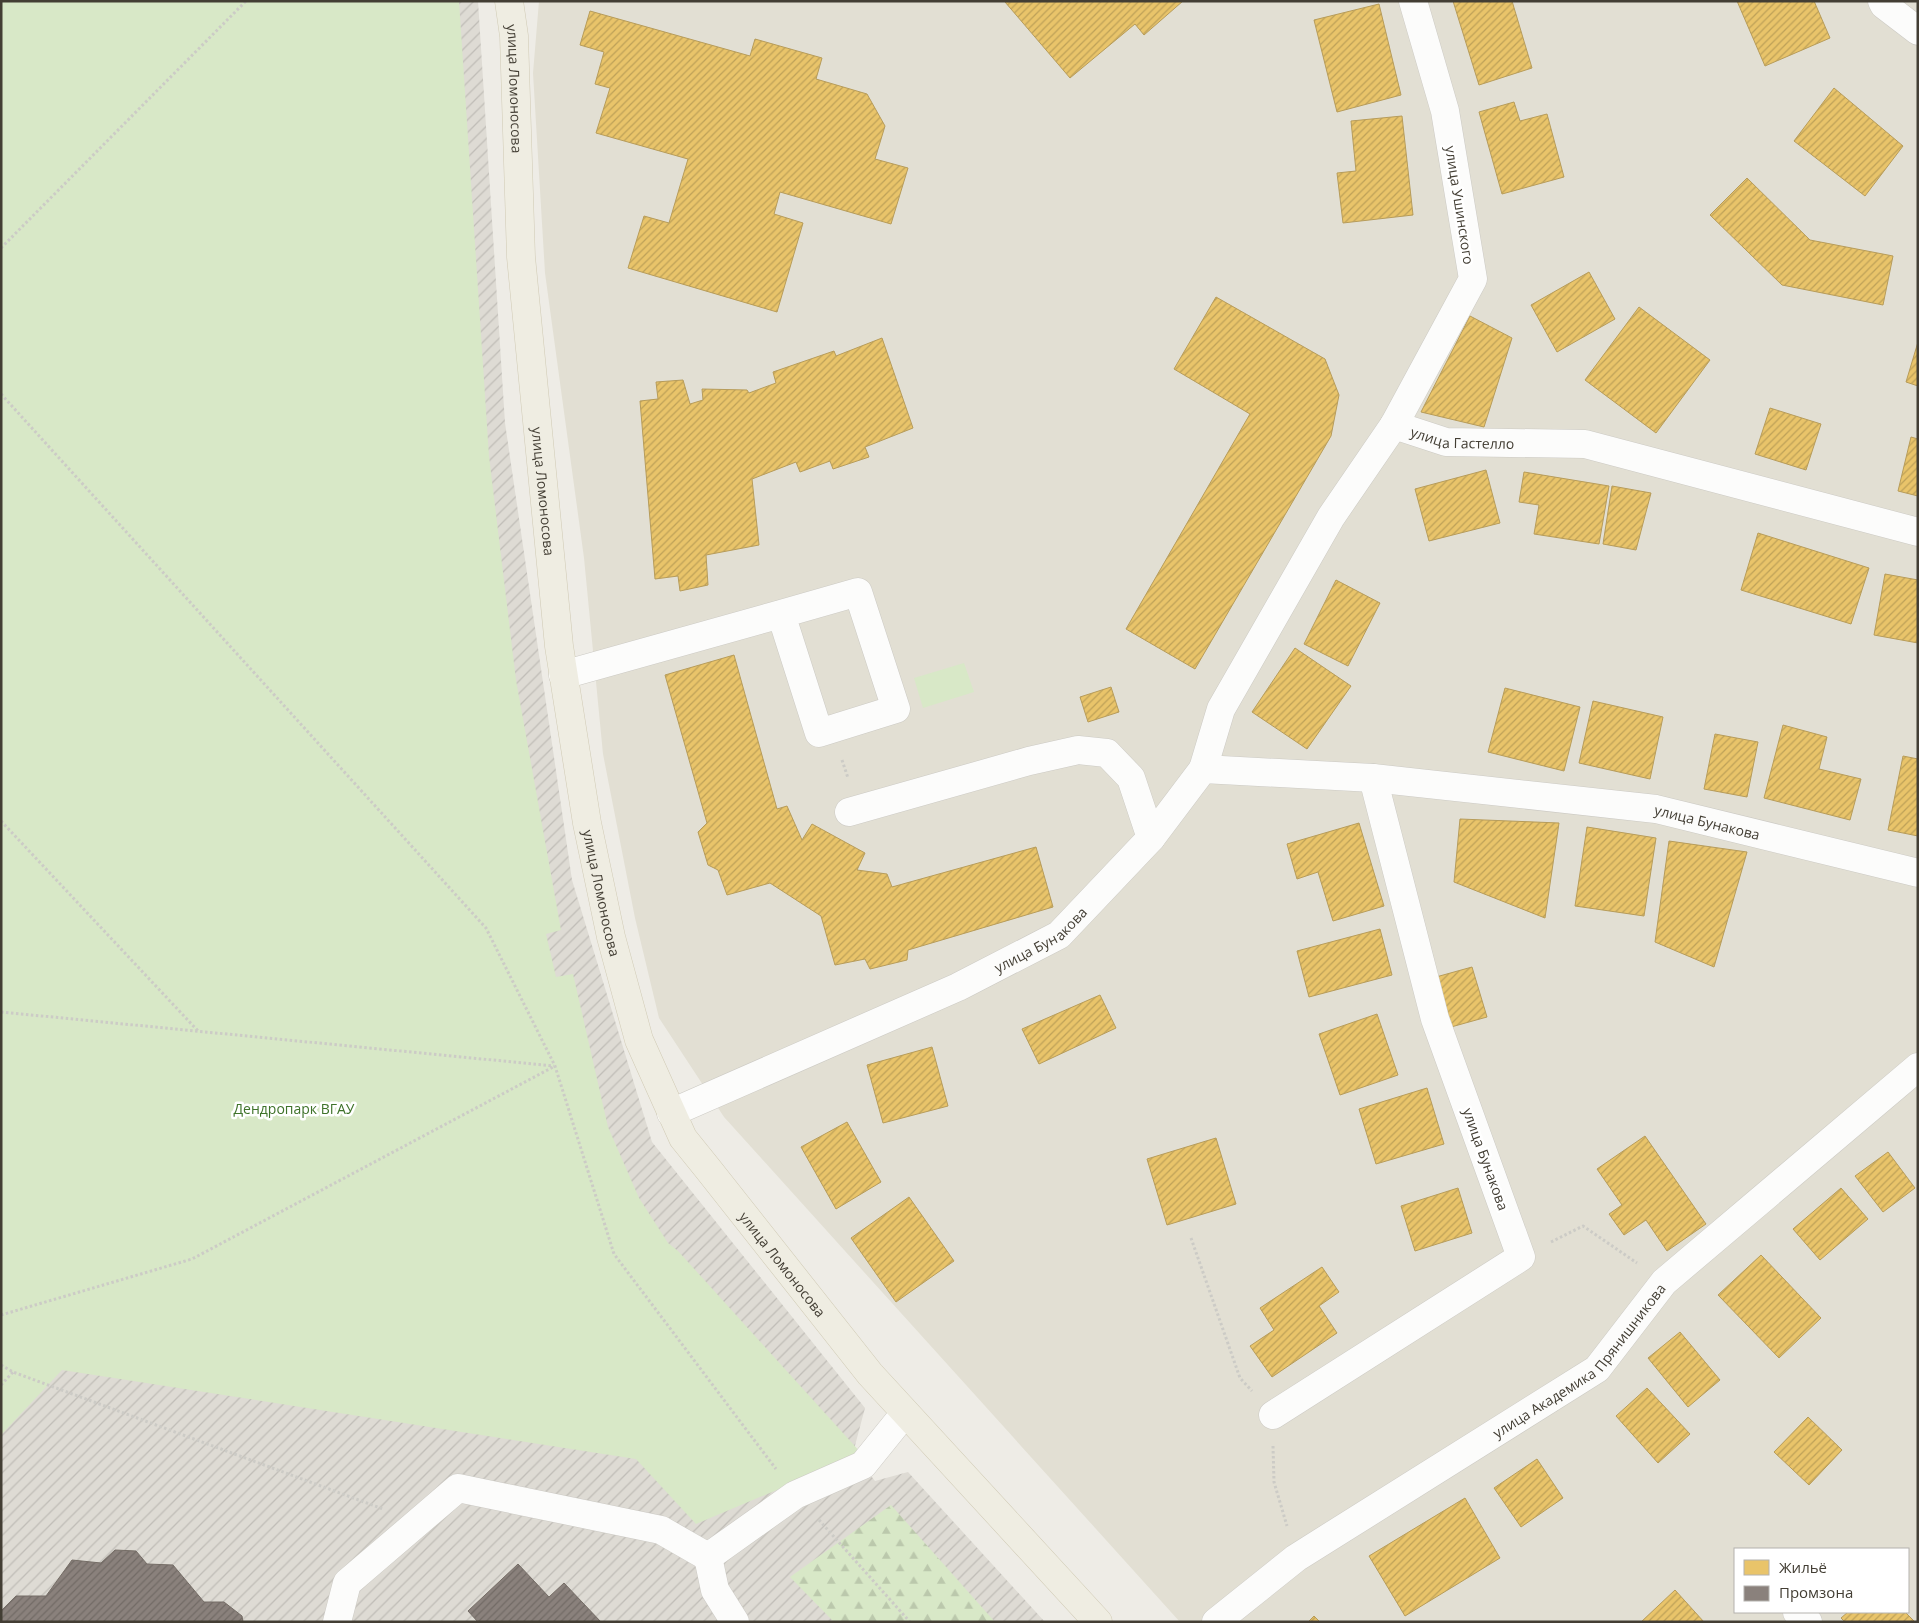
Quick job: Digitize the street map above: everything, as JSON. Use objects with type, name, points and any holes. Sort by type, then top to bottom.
[{"type":"main road","name":"улица Ломоносова","points":[[509,1],[514,36],[521,257],[558,637],[587,823],[610,937],[639,1040],[683,1138],[870,1374],[1098,1622]]},
{"type":"street","name":"улица Ушинского","points":[[1394,425],[1473,279],[1445,111],[1413,1]]},
{"type":"street","points":[[1882,1],[1884,5],[1918,31]]},
{"type":"street","name":"улица Гастелло","points":[[1203,769],[1221,709],[1331,517],[1394,425],[1446,442],[1585,444],[1918,532]]},
{"type":"street","points":[[563,675],[858,592],[896,709],[819,733],[781,614]]},
{"type":"street","points":[[853,811],[1029,760],[1078,750],[1107,754],[1131,778],[1151,838]]},
{"type":"street","name":"улица Бунакова","points":[[671,1112],[958,987],[1059,935],[1151,838],[1203,769],[1373,778],[1656,809],[1918,873]]},
{"type":"street","name":"улица Бунакова","points":[[1373,778],[1435,1019],[1521,1256]]},
{"type":"street","name":"улица Академика Прянишникова","points":[[1216,1622],[1296,1558],[1597,1369],[1664,1282],[1918,1067]]},
{"type":"street","points":[[1273,1415],[1521,1256]]},
{"type":"street","points":[[708,1557],[795,1495],[863,1465],[905,1413]]},
{"type":"street","points":[[337,1622],[347,1583],[458,1488],[661,1530],[708,1557],[715,1590],[735,1622]]},
{"type":"street","points":[[1778,1622],[1788,1613]]},
{"type":"street","points":[[1798,1613],[1808,1622]]},
{"type":"path","points":[[1,248],[246,1]]},
{"type":"path","points":[[1,394],[486,928],[555,1066],[614,1254],[795,1495],[910,1622]]},
{"type":"path","points":[[833,728],[853,811]]},
{"type":"path","points":[[1,820],[200,1032]]},
{"type":"path","points":[[1,1012],[555,1066]]},
{"type":"path","points":[[1,1316],[192,1259],[555,1066]]},
{"type":"path","points":[[1521,1256],[1582,1226],[1664,1282]]},
{"type":"path","points":[[1191,1238],[1240,1378],[1273,1415],[1274,1482],[1296,1558]]},
{"type":"path","points":[[1,1365],[12,1372],[417,1522]]},
{"type":"path","points":[[1,1385],[12,1372]]},
{"type":"shaded area","name":"Дендропарк ВГАУ","points":[[1,1],[478,1],[505,423],[572,880],[652,1142],[865,1408],[853,1453],[875,1481],[908,1472],[1045,1622],[1,1622]]},
{"type":"shaded area","points":[[539,1],[1918,1],[1918,1622],[1180,1622],[724,1117],[659,1018],[635,918],[603,754],[584,558],[545,273],[533,73]]},
{"type":"green space","name":"Дендропарк ВГАУ","points":[[1,1],[459,1],[489,456],[516,680],[561,930],[546,934],[556,977],[573,974],[608,1127],[639,1198],[668,1243],[678,1251],[862,1454],[696,1524],[636,1459],[62,1370],[1,1435]]},
{"type":"green space","points":[[964,663],[974,692],[923,708],[914,678]]},
{"type":"green space","points":[[891,1505],[995,1622],[834,1622],[790,1577]]},
{"type":"building: Жильё","points":[[1183,1],[1144,35],[1135,24],[1070,78],[1005,2]]},
{"type":"building: Жильё","points":[[1453,1],[1512,1],[1532,68],[1479,85]]},
{"type":"building: Жильё","points":[[1737,1],[1814,1],[1830,38],[1765,66]]},
{"type":"building: Жильё","points":[[1379,4],[1401,95],[1337,112],[1314,20]]},
{"type":"building: Жильё","points":[[590,11],[750,56],[755,39],[822,58],[816,79],[867,94],[885,126],[875,159],[908,168],[891,224],[780,192],[774,214],[803,223],[777,312],[628,268],[644,216],[669,223],[688,159],[596,133],[610,88],[595,84],[604,52],[580,45]]},
{"type":"building: Жильё","points":[[1834,88],[1903,146],[1865,196],[1794,141]]},
{"type":"building: Жильё","points":[[1514,102],[1520,121],[1547,114],[1564,177],[1502,194],[1479,112]]},
{"type":"building: Жильё","points":[[1402,116],[1413,215],[1343,223],[1337,173],[1356,171],[1351,121]]},
{"type":"building: Жильё","points":[[1747,178],[1810,240],[1893,256],[1883,305],[1782,285],[1710,215]]},
{"type":"building: Жильё","points":[[1589,272],[1615,319],[1557,352],[1531,305]]},
{"type":"building: Жильё","points":[[1216,297],[1325,359],[1339,395],[1331,436],[1195,669],[1126,629],[1250,414],[1174,369]]},
{"type":"building: Жильё","points":[[1639,307],[1710,360],[1656,433],[1585,380]]},
{"type":"building: Жильё","points":[[1470,316],[1512,338],[1484,427],[1421,412]]},
{"type":"building: Жильё","points":[[882,338],[913,428],[865,447],[869,457],[833,469],[830,461],[800,472],[796,462],[752,479],[759,545],[706,555],[708,585],[680,591],[678,576],[655,579],[640,401],[658,399],[656,382],[683,380],[690,404],[703,400],[702,389],[747,390],[749,393],[776,383],[773,372],[834,351],[836,356]]},
{"type":"building: Жильё","points":[[1918,342],[1918,386],[1906,382]]},
{"type":"building: Жильё","points":[[1770,408],[1821,424],[1806,470],[1755,454]]},
{"type":"building: Жильё","points":[[1911,437],[1918,439],[1918,496],[1898,491]]},
{"type":"building: Жильё","points":[[1486,470],[1500,523],[1429,541],[1415,489]]},
{"type":"building: Жильё","points":[[1524,472],[1609,486],[1599,544],[1534,534],[1539,505],[1519,502]]},
{"type":"building: Жильё","points":[[1612,486],[1651,493],[1636,550],[1603,544]]},
{"type":"building: Жильё","points":[[1758,533],[1869,568],[1851,624],[1741,590]]},
{"type":"building: Жильё","points":[[1885,574],[1918,580],[1918,643],[1874,635]]},
{"type":"building: Жильё","points":[[1336,580],[1380,603],[1348,666],[1304,644]]},
{"type":"building: Жильё","points":[[1295,648],[1351,686],[1307,749],[1252,712]]},
{"type":"building: Жильё","points":[[734,655],[777,809],[787,806],[802,840],[812,824],[865,853],[857,870],[887,874],[892,887],[1036,847],[1053,907],[908,950],[907,960],[870,969],[865,959],[835,965],[821,916],[770,883],[727,895],[718,870],[708,865],[698,832],[707,823],[665,675]]},
{"type":"building: Жильё","points":[[1111,687],[1119,712],[1088,722],[1080,697]]},
{"type":"building: Жильё","points":[[1505,688],[1580,707],[1564,771],[1488,752]]},
{"type":"building: Жильё","points":[[1593,701],[1663,717],[1650,779],[1579,763]]},
{"type":"building: Жильё","points":[[1783,725],[1827,737],[1819,769],[1861,779],[1850,820],[1764,798]]},
{"type":"building: Жильё","points":[[1715,734],[1758,742],[1747,797],[1704,789]]},
{"type":"building: Жильё","points":[[1903,756],[1918,759],[1918,836],[1888,830]]},
{"type":"building: Жильё","points":[[1460,819],[1559,823],[1545,918],[1454,882]]},
{"type":"building: Жильё","points":[[1359,823],[1384,906],[1333,921],[1318,872],[1297,879],[1287,844]]},
{"type":"building: Жильё","points":[[1587,827],[1656,838],[1644,916],[1575,906]]},
{"type":"building: Жильё","points":[[1669,841],[1747,852],[1714,967],[1655,942]]},
{"type":"building: Жильё","points":[[1380,929],[1392,975],[1309,997],[1297,951]]},
{"type":"building: Жильё","points":[[1472,967],[1487,1017],[1451,1027],[1436,977]]},
{"type":"building: Жильё","points":[[1100,995],[1116,1028],[1039,1064],[1022,1029]]},
{"type":"building: Жильё","points":[[1377,1014],[1398,1075],[1340,1095],[1319,1034]]},
{"type":"building: Жильё","points":[[932,1047],[948,1106],[883,1123],[867,1065]]},
{"type":"building: Жильё","points":[[1427,1088],[1444,1144],[1376,1164],[1359,1109]]},
{"type":"building: Жильё","points":[[847,1122],[881,1182],[836,1209],[801,1147]]},
{"type":"building: Жильё","points":[[1645,1136],[1706,1224],[1667,1251],[1646,1220],[1624,1235],[1609,1214],[1622,1205],[1597,1169]]},
{"type":"building: Жильё","points":[[1216,1138],[1236,1204],[1167,1225],[1147,1159]]},
{"type":"building: Жильё","points":[[1888,1152],[1915,1188],[1883,1212],[1855,1176]]},
{"type":"building: Жильё","points":[[1458,1188],[1472,1233],[1415,1251],[1401,1206]]},
{"type":"building: Жильё","points":[[1841,1188],[1868,1219],[1820,1260],[1793,1229]]},
{"type":"building: Жильё","points":[[909,1197],[954,1261],[896,1302],[851,1238]]},
{"type":"building: Жильё","points":[[1761,1255],[1821,1318],[1779,1358],[1718,1295]]},
{"type":"building: Жильё","points":[[1322,1267],[1339,1292],[1319,1306],[1337,1333],[1272,1377],[1250,1346],[1274,1330],[1260,1308]]},
{"type":"building: Жильё","points":[[1680,1332],[1720,1380],[1688,1407],[1648,1358]]},
{"type":"building: Жильё","points":[[1647,1388],[1690,1434],[1658,1463],[1616,1416]]},
{"type":"building: Жильё","points":[[1808,1417],[1842,1450],[1809,1485],[1774,1452]]},
{"type":"building: Жильё","points":[[1537,1459],[1563,1498],[1521,1527],[1494,1488]]},
{"type":"building: Жильё","points":[[1465,1498],[1500,1558],[1405,1616],[1369,1556]]},
{"type":"building: Жильё","points":[[1675,1590],[1704,1622],[1641,1622]]},
{"type":"building: Жильё","points":[[1847,1613],[1906,1613],[1915,1622],[1845,1622],[1841,1618]]},
{"type":"building: Жильё","points":[[1314,1616],[1320,1622],[1308,1622]]},
{"type":"building: Промзона","points":[[115,1550],[136,1551],[147,1564],[173,1565],[204,1602],[224,1602],[242,1616],[243,1622],[1,1622],[1,1611],[16,1596],[46,1596],[72,1560],[101,1563]]},
{"type":"building: Промзона","points":[[518,1564],[549,1597],[564,1583],[601,1622],[478,1622],[468,1611]]}]
